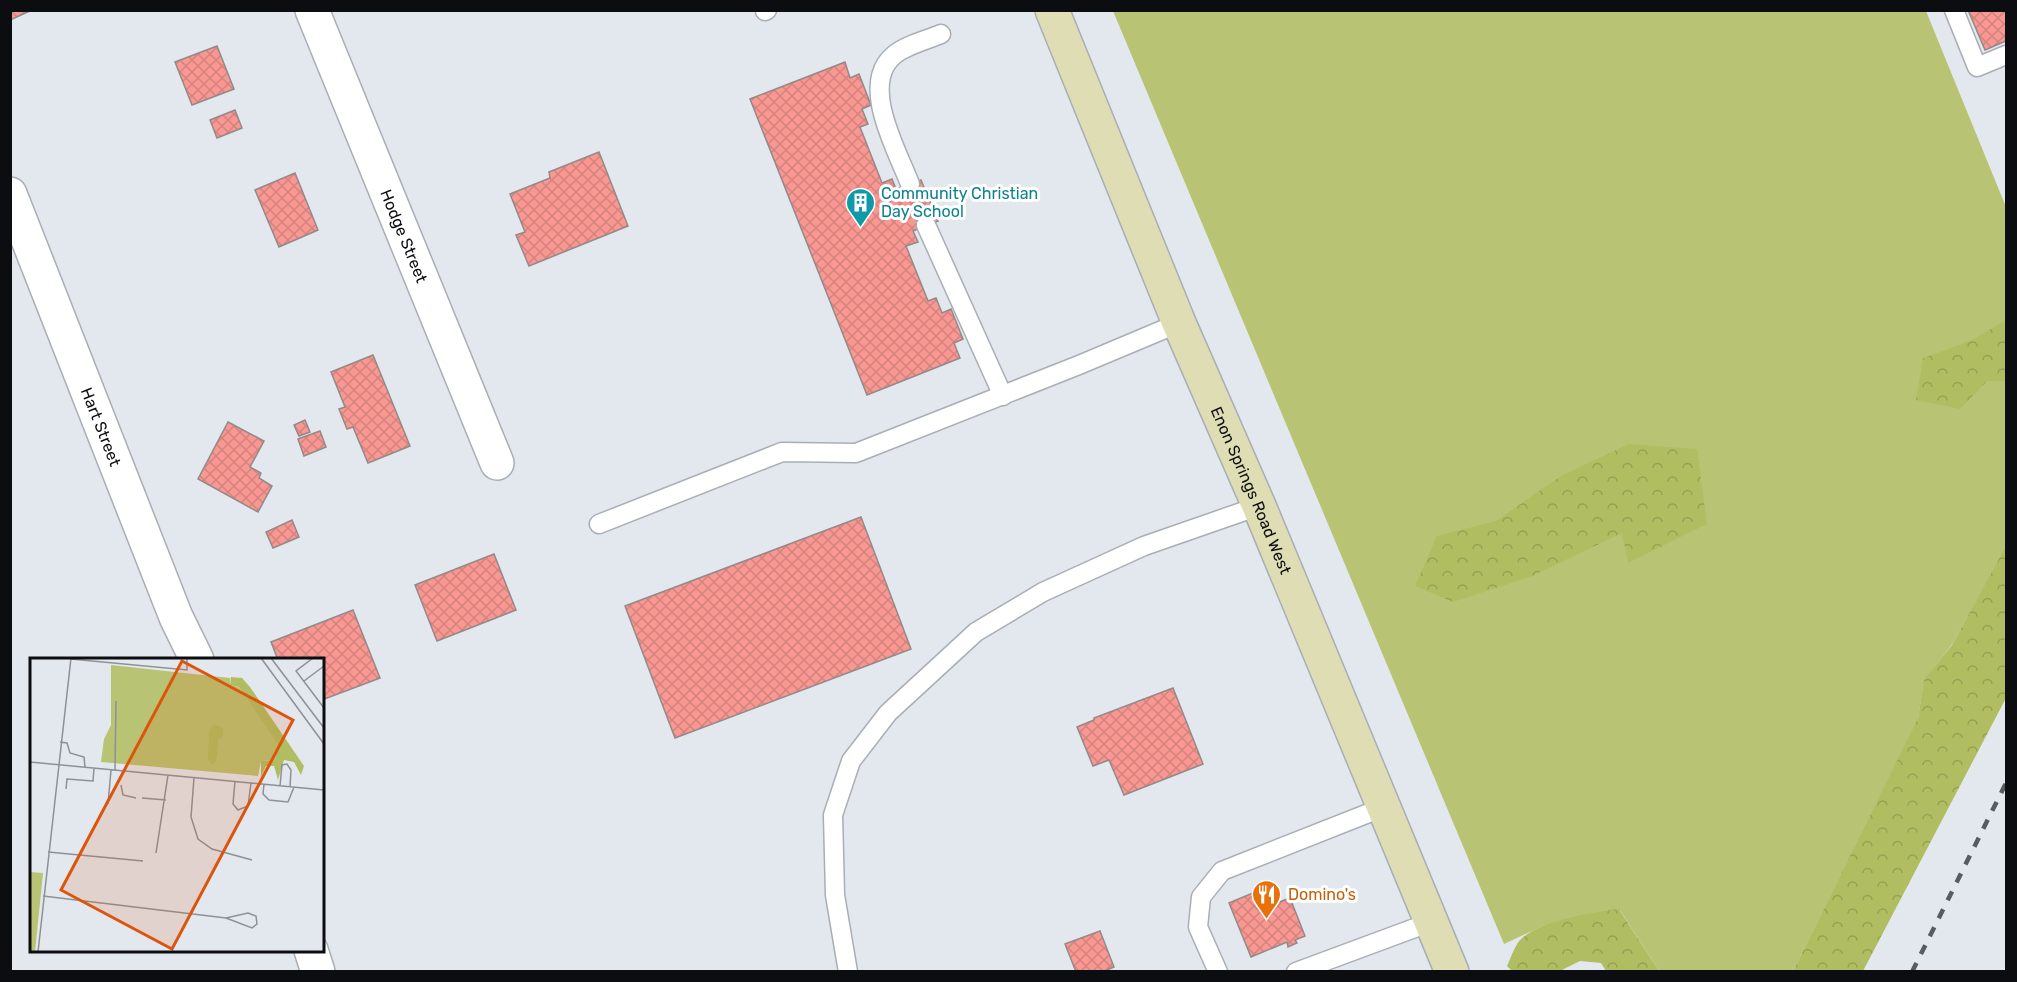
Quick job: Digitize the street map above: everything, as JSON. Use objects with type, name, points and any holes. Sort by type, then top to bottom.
[{"type":"street","name":"Hodge Street","points":[[312,10],[497,463]]},
{"type":"street","name":"Enon Springs Road West","points":[[1052,10],[1179,323],[1258,506],[1452,972]]},
{"type":"street","name":"Hart Street","points":[[10,194],[176,617],[196,658]]},
{"type":"street","points":[[311,952],[318,972]]},
{"type":"lane","points":[[1954,10],[1977,67],[2007,56]]},
{"type":"lane","points":[[910,184],[881,110],[879,88],[885,63],[896,53],[941,34]]},
{"type":"lane","points":[[926,225],[1003,396]]},
{"type":"lane","points":[[599,524],[782,452],[856,453],[1003,396],[1179,323]]},
{"type":"lane","points":[[848,972],[835,895],[833,815],[851,760],[888,712],[976,632],[1043,592],[1144,546],[1258,506]]},
{"type":"lane","points":[[1218,972],[1198,927],[1201,897],[1221,871],[1384,807]]},
{"type":"lane","points":[[1296,972],[1431,922]]},
{"type":"green space","points":[[1113,11],[1926,11],[2006,207],[2006,548],[1953,643],[1924,681],[1918,719],[1793,971],[1659,971],[1620,910],[1543,926],[1504,944]]},
{"type":"green space","points":[[2006,320],[2006,381],[1987,381],[1960,409],[1916,400],[1923,358],[1970,341]]},
{"type":"green space","points":[[1629,444],[1697,449],[1707,524],[1628,563],[1622,533],[1532,576],[1453,602],[1415,586],[1437,536],[1496,521],[1561,476]]},
{"type":"green space","points":[[2006,546],[2006,698],[1863,971],[1793,971],[1918,718],[1924,680],[1952,645]]},
{"type":"green space","points":[[1619,909],[1659,971],[1606,971],[1601,963],[1580,961],[1560,971],[1512,971],[1507,966],[1514,949],[1528,933],[1567,918]]},
{"type":"building","points":[[10,10],[32,10],[10,20]]},
{"type":"building","points":[[1968,10],[2006,10],[2006,41],[1985,50]]},
{"type":"building","points":[[217,46],[234,89],[192,105],[175,62]]},
{"type":"building","name":"Community Christian Day School","points":[[845,62],[850,78],[859,74],[871,105],[862,109],[868,124],[860,127],[882,183],[892,179],[896,189],[921,180],[938,221],[913,231],[918,242],[906,246],[928,301],[936,298],[942,313],[951,309],[963,339],[954,343],[960,358],[867,395],[750,99]]},
{"type":"building","points":[[235,110],[242,128],[217,138],[210,120]]},
{"type":"building","points":[[599,152],[628,226],[529,266],[516,235],[525,232],[510,194],[550,178],[549,172]]},
{"type":"building","points":[[295,173],[318,230],[279,247],[255,190]]},
{"type":"building","points":[[373,355],[410,446],[368,463],[353,427],[347,429],[339,409],[345,407],[331,372]]},
{"type":"building","points":[[305,420],[310,432],[299,436],[294,425]]},
{"type":"building","points":[[228,422],[264,441],[250,467],[261,473],[259,478],[272,486],[258,512],[198,479]]},
{"type":"building","points":[[320,431],[326,447],[304,456],[298,439]]},
{"type":"building","points":[[861,517],[911,649],[675,738],[625,606]]},
{"type":"building","points":[[292,520],[299,537],[273,548],[266,532]]},
{"type":"building","points":[[494,554],[516,610],[437,641],[415,585]]},
{"type":"building","points":[[353,610],[380,678],[324,699],[324,658],[277,658],[271,642]]},
{"type":"building","points":[[1173,688],[1203,764],[1124,795],[1109,760],[1093,766],[1077,727],[1094,718]]},
{"type":"building","name":"Domino's","points":[[1272,885],[1279,902],[1290,898],[1305,936],[1295,940],[1297,943],[1288,947],[1287,942],[1251,957],[1229,903]]},
{"type":"building","points":[[1100,931],[1114,967],[1102,972],[1076,972],[1065,944]]},
{"type":"railway","points":[[1912,972],[2006,783]]},
{"type":"place","name":"Community Christian Day School","points":[[860,228]]},
{"type":"place","name":"Domino's","points":[[1267,920]]}]
